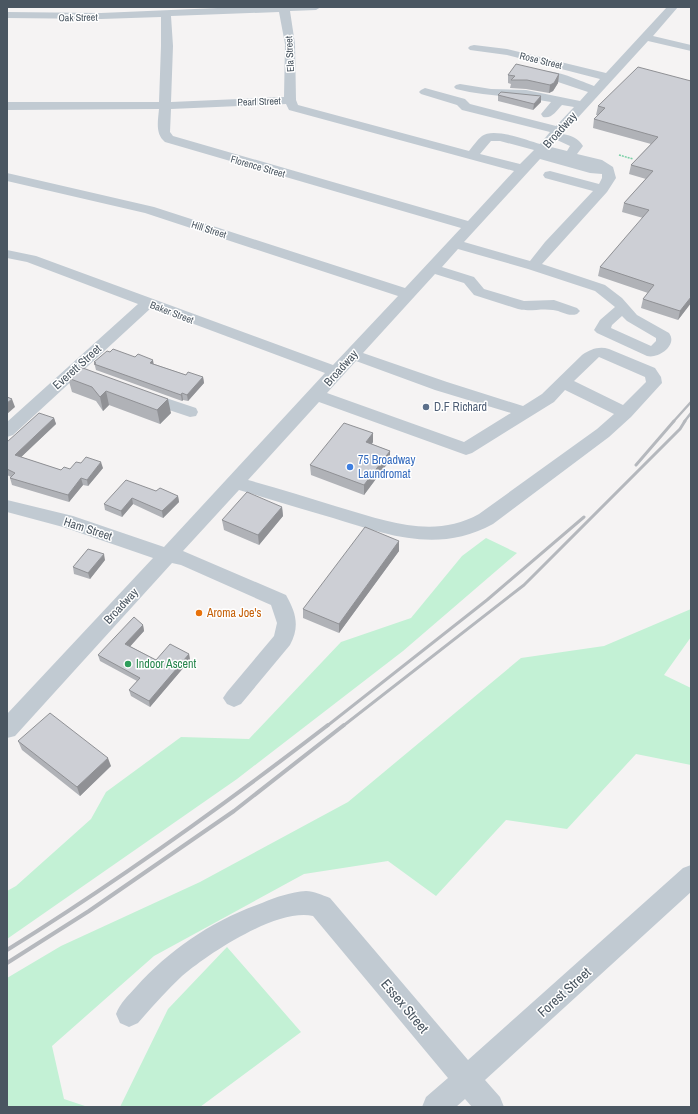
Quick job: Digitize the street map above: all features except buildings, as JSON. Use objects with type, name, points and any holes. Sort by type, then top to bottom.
[{"type":"street","name":"Oak Street","points":[[7,16],[62,17],[135,11],[166,14],[316,7]]},
{"type":"street","name":"Broadway","points":[[7,729],[234,482],[317,395],[470,226],[673,7]]},
{"type":"street","name":"Ela Street","points":[[284,9],[290,44],[290,100]]},
{"type":"street","name":"Florence Street","points":[[166,14],[167,46],[165,136],[176,142],[470,226]]},
{"type":"street","points":[[645,38],[691,48]]},
{"type":"street","name":"Rose Street","points":[[474,48],[507,52],[608,77]]},
{"type":"street","points":[[532,72],[562,78],[575,85],[595,90]]},
{"type":"street","points":[[460,87],[491,93],[526,94],[582,105]]},
{"type":"street","points":[[425,92],[461,102],[466,107],[557,133],[576,144],[577,146],[570,156]]},
{"type":"street","name":"Pearl Street","points":[[7,106],[165,106],[290,100],[291,104],[297,108],[523,169]]},
{"type":"street","points":[[547,114],[560,100]]},
{"type":"street","points":[[472,156],[487,138],[491,136],[500,137],[590,169],[608,170]]},
{"type":"street","points":[[540,151],[570,156],[597,163],[608,170]]},
{"type":"street","points":[[533,266],[550,245],[602,189],[609,178],[608,170]]},
{"type":"street","points":[[550,175],[602,189]]},
{"type":"street","name":"Hill Street","points":[[7,177],[149,210],[408,294]]},
{"type":"street","points":[[454,244],[593,284],[607,292],[623,308]]},
{"type":"street","name":"Baker Street","points":[[7,254],[31,259],[337,372]]},
{"type":"street","points":[[432,269],[468,280],[473,283],[479,292],[523,306],[554,305],[572,311]]},
{"type":"street","name":"Everett Street","points":[[7,431],[82,373],[148,303]]},
{"type":"street","points":[[234,482],[391,529],[412,533],[432,534],[463,531],[486,519],[603,433],[654,383],[653,377],[649,372],[599,352],[588,358],[548,398],[466,449],[317,395]]},
{"type":"street","points":[[353,355],[441,386],[524,412]]},
{"type":"street","points":[[564,383],[625,413]]},
{"type":"street","points":[[132,391],[190,412]]},
{"type":"street","name":"Ham Street","points":[[7,506],[66,521],[167,555],[185,559],[279,600],[287,624],[283,639],[234,698]]},
{"type":"street","name":"Forest Street","points":[[436,1107],[691,876]]},
{"type":"street","name":"Essex Street","points":[[129,1014],[155,985],[180,962],[210,940],[252,918],[293,905],[308,903],[320,906],[490,1107]]},
{"type":"path","points":[[619,155],[633,159]]},
{"type":"green space","points":[[486,538],[517,553],[403,651],[237,779],[7,939],[7,891],[16,886],[91,819],[106,792],[181,737],[249,739],[341,642],[411,618],[462,556]]},
{"type":"green space","points":[[691,609],[691,637],[664,675],[691,688],[691,765],[636,754],[567,829],[506,820],[436,896],[388,861],[304,874],[154,956],[52,1046],[64,1099],[88,1107],[7,1107],[7,978],[61,946],[200,882],[348,802],[521,658],[604,646]]},
{"type":"green space","points":[[227,947],[301,1032],[200,1107],[120,1107],[168,1009]]},
{"type":"railway","points":[[673,422],[691,402]]},
{"type":"railway","points":[[684,422],[691,413]]},
{"type":"railway","points":[[636,465],[674,421]]},
{"type":"railway","points":[[343,726],[524,585],[680,429],[685,421]]},
{"type":"railway","points":[[327,726],[487,600],[584,517]]},
{"type":"railway","points":[[7,950],[130,870],[170,842],[328,725]]},
{"type":"railway","points":[[7,963],[89,911],[234,811],[344,725]]},
{"type":"place","name":"D.F Richard","points":[[426,407]]},
{"type":"place","name":"75 Broadway Laundromat","points":[[350,467]]},
{"type":"place","name":"Aroma Joe's","points":[[199,613]]},
{"type":"place","name":"Indoor Ascent","points":[[128,664]]}]
